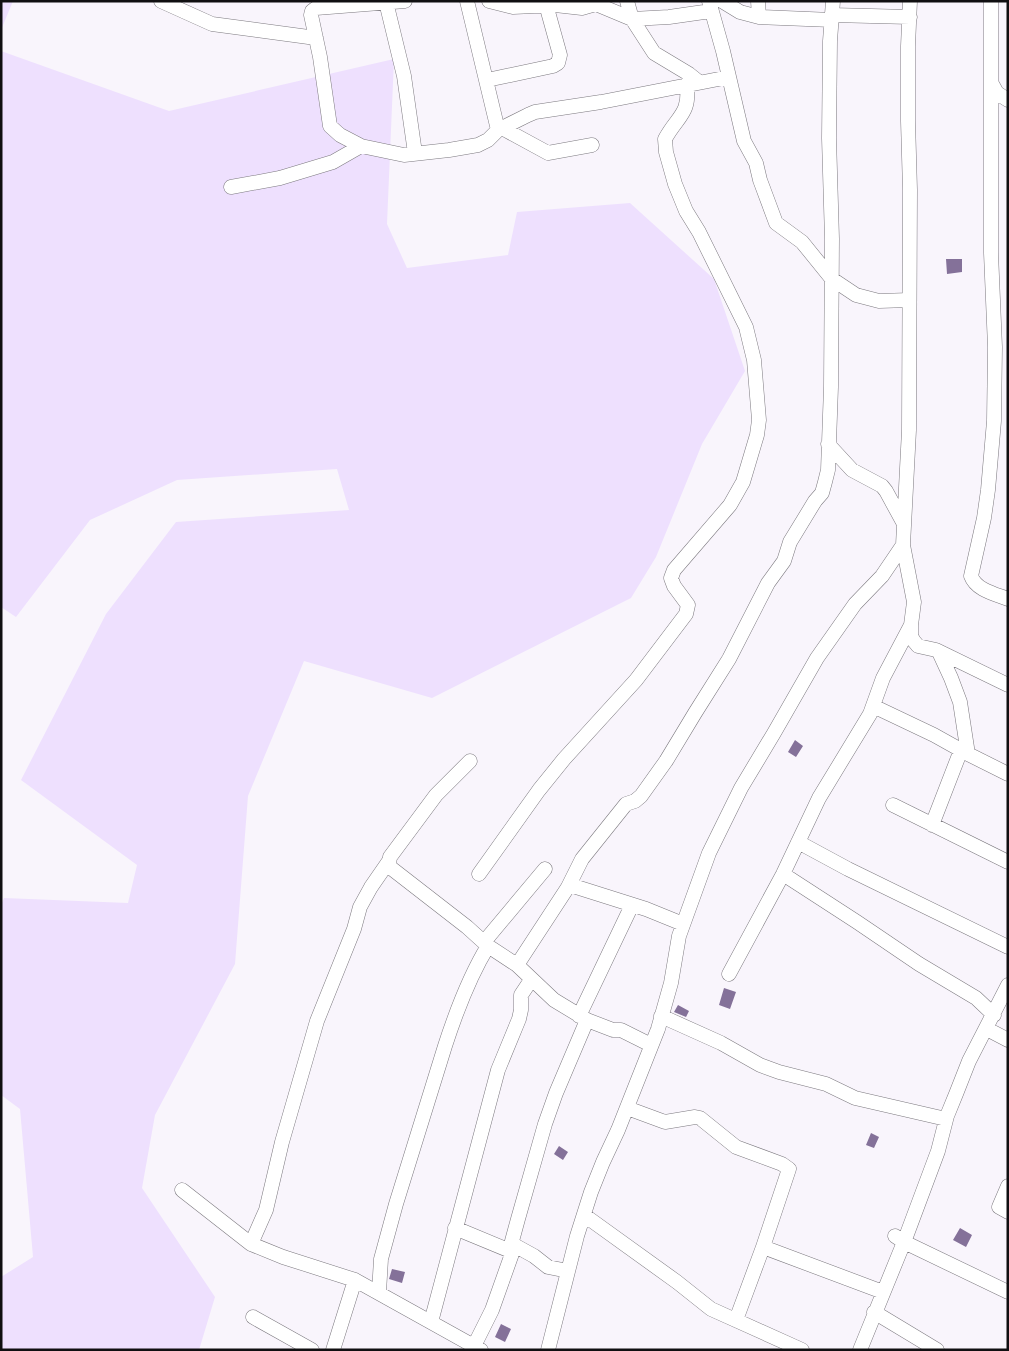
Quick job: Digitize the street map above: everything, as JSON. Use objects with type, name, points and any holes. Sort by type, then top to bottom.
[{"type":"street","points":[[162,1],[212,24],[316,38]]},
{"type":"street","points":[[405,1],[313,9],[311,15],[330,126],[340,135],[361,146],[399,155],[478,145],[488,140],[500,129],[535,112],[601,102],[730,77]]},
{"type":"street","points":[[467,1],[500,129],[548,154],[592,145]]},
{"type":"street","points":[[489,1],[513,7],[546,3],[582,8],[596,4],[632,19],[669,17],[713,7],[759,17],[832,12],[910,17]]},
{"type":"street","points":[[479,874],[551,775],[596,722],[636,680],[683,620],[689,607],[674,586],[671,578],[674,570],[730,505],[743,482],[757,435],[759,420],[754,360],[746,327],[699,232],[686,211],[675,184],[666,152],[665,139],[682,116],[693,83],[689,74],[654,53],[632,19],[627,1]]},
{"type":"street","points":[[758,1],[759,17]]},
{"type":"street","points":[[910,1],[908,46],[910,190],[909,430],[903,545],[914,602],[911,635],[916,643],[922,647],[939,652],[1008,685]]},
{"type":"street","points":[[990,1],[991,253],[1001,348],[984,518],[971,576],[981,588],[1008,599]]},
{"type":"street","points":[[386,2],[404,76],[415,154]]},
{"type":"street","points":[[487,80],[553,66],[558,63],[560,55],[546,3]]},
{"type":"street","points":[[713,7],[744,141],[756,163],[760,180],[776,223],[802,242],[832,279],[856,295],[893,302],[909,300]]},
{"type":"street","points":[[517,966],[570,884],[582,859],[626,804],[637,800],[666,761],[728,659],[768,583],[784,561],[790,542],[822,493],[828,470],[832,279],[830,40],[832,12]]},
{"type":"street","points":[[991,82],[997,93],[1008,100]]},
{"type":"street","points":[[231,187],[280,178],[333,162],[361,146]]},
{"type":"street","points":[[994,421],[1008,423]]},
{"type":"street","points":[[828,444],[852,470],[882,486],[904,524]]},
{"type":"street","points":[[548,1350],[584,1215],[603,1162],[611,1148],[651,1046],[671,983],[679,936],[709,853],[741,788],[774,734],[816,658],[860,597],[882,576],[903,545]]},
{"type":"street","points":[[728,974],[783,874],[819,798],[870,714],[883,678],[911,625]]},
{"type":"street","points":[[932,825],[964,752],[960,702],[939,652]]},
{"type":"street","points":[[873,706],[934,735],[1008,774]]},
{"type":"street","points":[[251,1244],[266,1210],[282,1142],[317,1021],[354,928],[360,907],[371,887],[436,795],[470,761]]},
{"type":"street","points":[[893,806],[1008,862]]},
{"type":"street","points":[[798,842],[848,869],[1008,947]]},
{"type":"street","points":[[389,861],[391,868],[486,944],[517,966],[554,1000],[583,1018],[613,1030],[621,1030],[651,1046]]},
{"type":"street","points":[[378,1292],[382,1259],[396,1204],[452,1024],[486,944],[545,869]]},
{"type":"street","points":[[783,874],[919,964],[976,998],[994,1015]]},
{"type":"street","points":[[570,884],[683,924]]},
{"type":"street","points":[[182,1190],[251,1244],[283,1257],[355,1280],[478,1348],[513,1248],[512,1241],[545,1124],[583,1018],[632,905]]},
{"type":"street","points":[[430,1322],[498,1070],[522,1010],[521,995],[531,980]]},
{"type":"street","points":[[860,1350],[883,1292],[899,1239],[938,1151],[946,1119],[969,1062],[1008,985]]},
{"type":"street","points":[[661,1016],[714,1040],[760,1065],[779,1072],[826,1084],[855,1098],[946,1119]]},
{"type":"street","points":[[987,1029],[1008,1040]]},
{"type":"street","points":[[627,1108],[666,1122],[695,1117],[700,1118],[736,1147],[786,1166],[789,1173],[736,1320]]},
{"type":"street","points":[[1008,1186],[999,1207],[1008,1212]]},
{"type":"street","points":[[584,1215],[711,1309],[802,1350]]},
{"type":"street","points":[[455,1228],[534,1256],[548,1267],[568,1271]]},
{"type":"street","points":[[899,1239],[1008,1292]]},
{"type":"street","points":[[763,1248],[883,1292]]},
{"type":"street","points":[[333,1350],[355,1280]]},
{"type":"street","points":[[874,1312],[937,1350]]},
{"type":"street","points":[[253,1317],[312,1350]]},
{"type":"shaded area","points":[[1,1],[13,1],[1,30]]},
{"type":"shaded area","points":[[1,51],[169,111],[394,59],[387,224],[407,268],[508,255],[517,212],[630,203],[714,279],[745,371],[702,444],[656,557],[631,598],[432,698],[304,661],[248,796],[235,964],[155,1115],[142,1188],[215,1297],[199,1350],[1,1350],[1,1277],[33,1257],[20,1109],[1,1095],[1,905],[4,898],[128,903],[137,865],[21,780],[106,614],[176,522],[349,510],[337,469],[177,480],[90,520],[16,617],[1,607]]},
{"type":"building","points":[[946,259],[962,259],[962,272],[947,274]]},
{"type":"building","points":[[795,740],[803,746],[796,757],[788,752]]},
{"type":"building","points":[[724,988],[736,992],[730,1009],[719,1005]]},
{"type":"building","points":[[678,1005],[689,1011],[686,1017],[674,1012]]},
{"type":"building","points":[[871,1133],[879,1137],[874,1148],[866,1145]]},
{"type":"building","points":[[559,1146],[568,1152],[563,1160],[554,1154]]},
{"type":"building","points":[[960,1228],[972,1235],[966,1247],[953,1240]]},
{"type":"building","points":[[392,1269],[405,1272],[402,1283],[389,1279]]},
{"type":"building","points":[[501,1324],[511,1329],[505,1342],[495,1337]]}]
